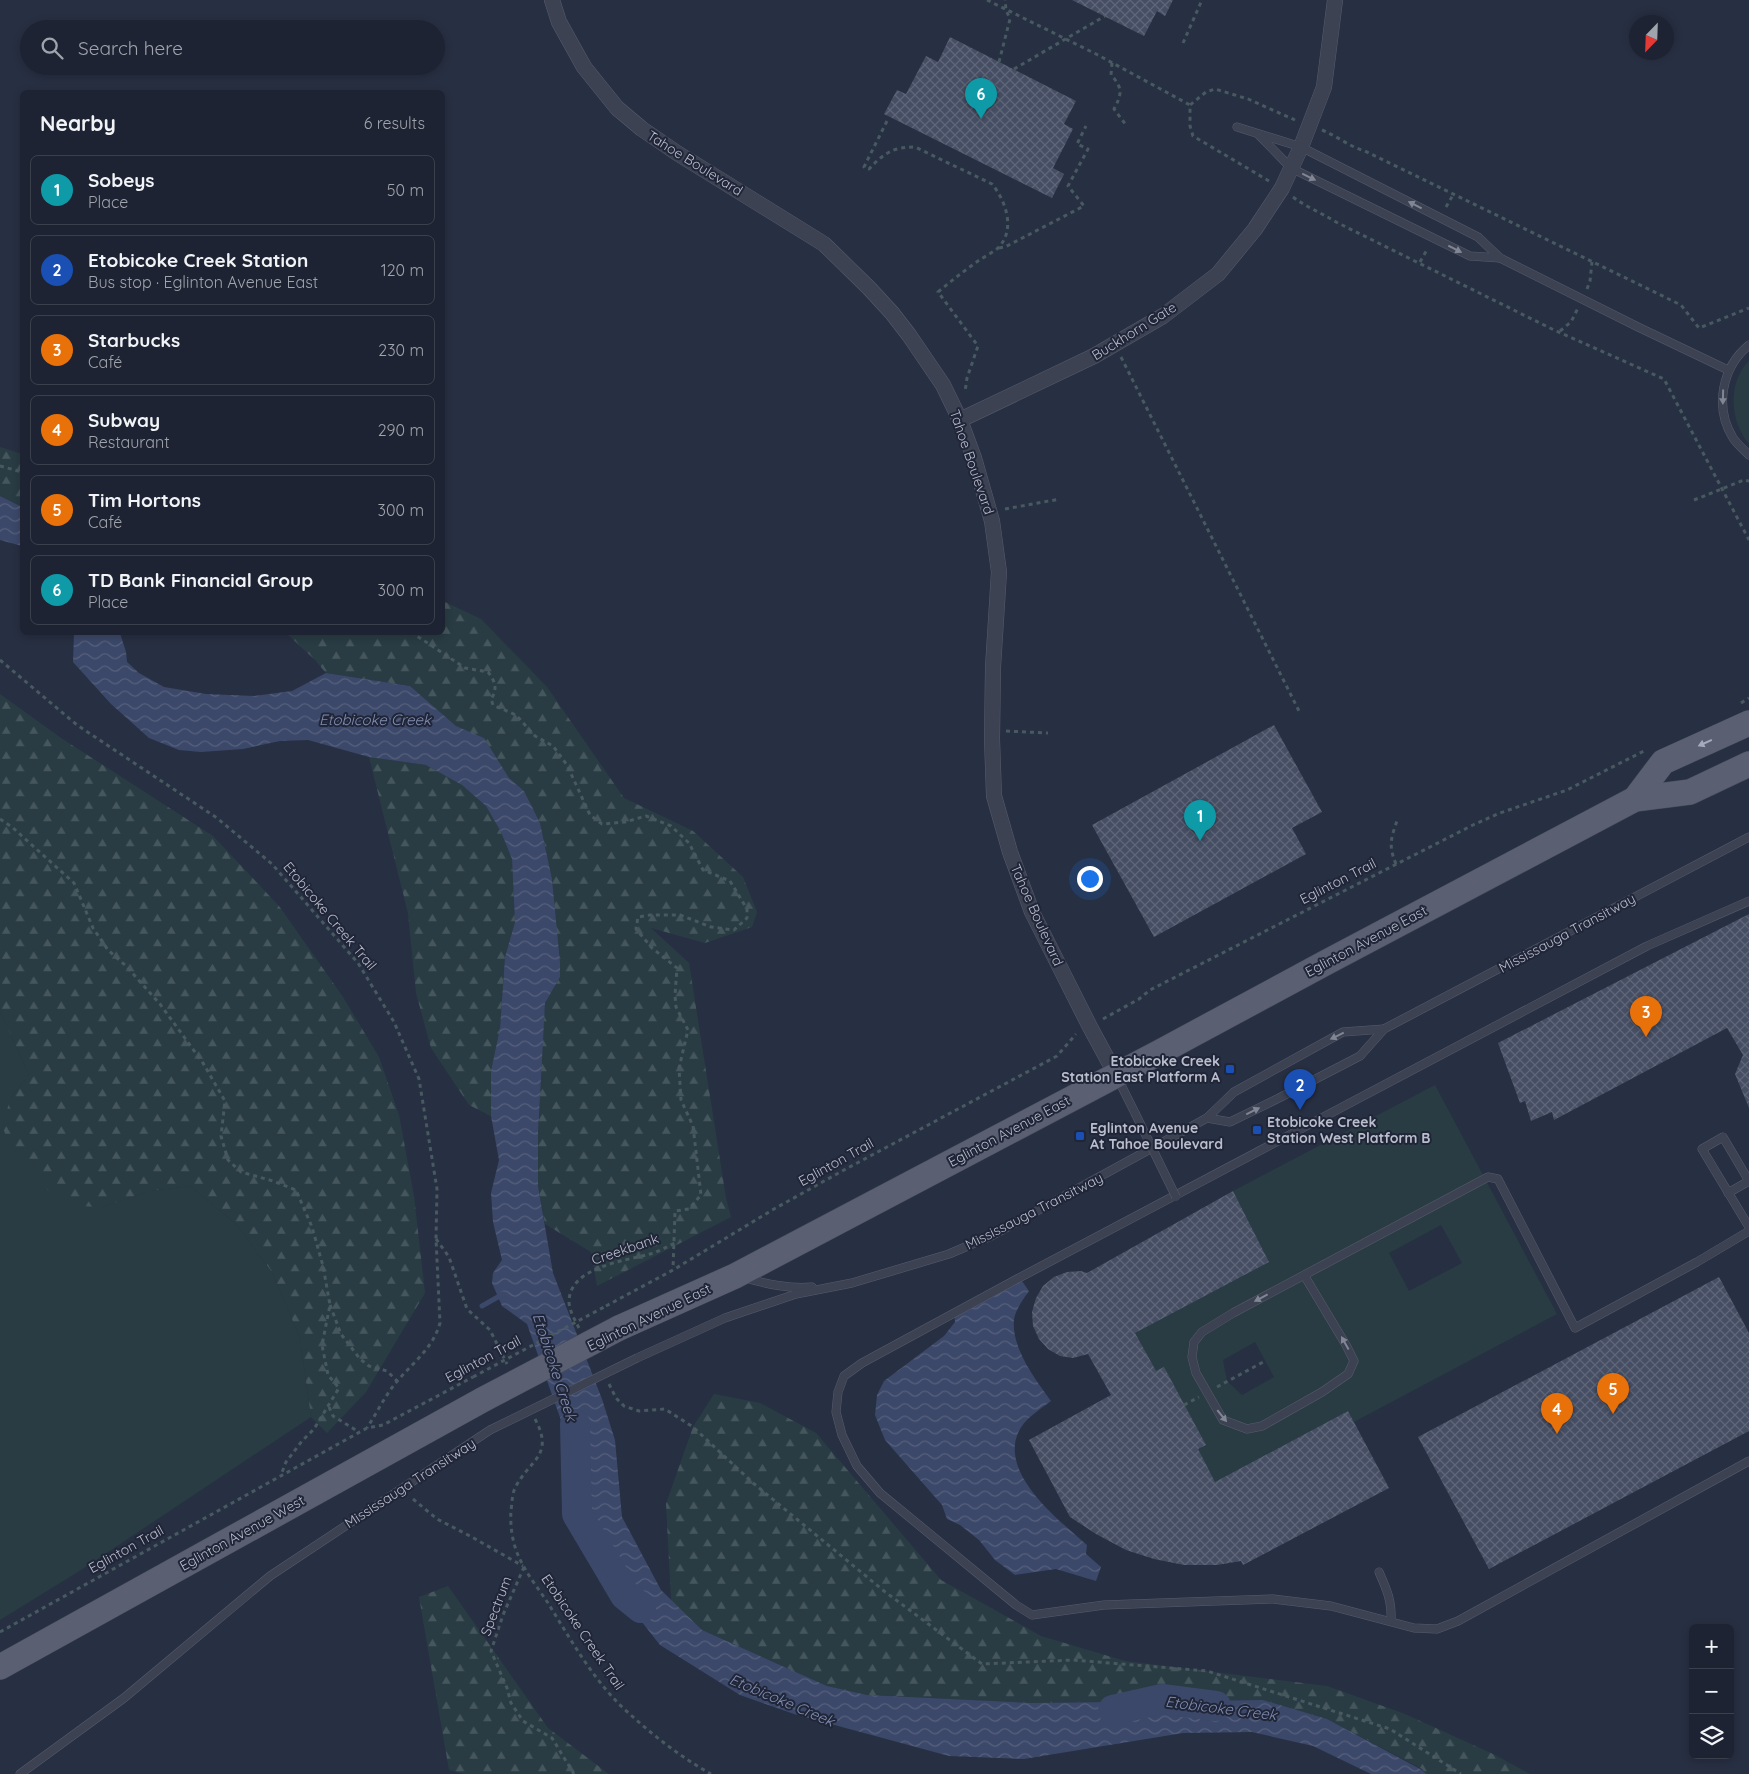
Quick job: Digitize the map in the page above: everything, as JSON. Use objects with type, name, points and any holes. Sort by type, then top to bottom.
[{"type":"main road","name":"Eglinton Avenue East","points":[[1635,799],[1663,762],[1749,723]]},
{"type":"main road","name":"Eglinton Avenue East","points":[[478,1388],[735,1276],[1635,799],[1690,792],[1749,764]]},
{"type":"main road","name":"Eglinton Avenue West","points":[[0,1667],[478,1388]]},
{"type":"street","name":"Tahoe Boulevard","points":[[552,0],[559,22],[584,67],[617,108],[642,129],[677,153],[824,244],[869,288],[909,335],[943,385],[960,420],[974,458],[989,512],[999,572],[992,730],[994,796],[1010,852],[1032,912],[1116,1075]]},
{"type":"street","name":"Buckhorn Gate","points":[[960,420],[1094,356],[1163,316],[1218,274],[1255,229],[1282,188],[1310,125],[1324,87],[1335,0]]},
{"type":"lane","points":[[1237,127],[1301,146],[1478,237],[1500,258],[1638,328],[1728,370]]},
{"type":"lane","points":[[1259,135],[1291,168],[1470,256],[1500,258]]},
{"type":"lane","points":[[1749,345],[1740,352],[1728,370],[1722,393],[1724,416],[1733,438],[1749,455]]},
{"type":"lane","name":"Mississauga Transitway","points":[[1207,1118],[1230,1122],[1279,1098],[1360,1056],[1384,1029],[1749,837]]},
{"type":"lane","points":[[1749,901],[1647,946],[862,1363],[844,1376],[838,1392],[836,1412],[842,1435],[857,1466],[880,1493],[1016,1605],[1032,1615],[1104,1605],[1273,1599],[1331,1606],[1414,1628],[1436,1629],[1458,1621],[1749,1461]]},
{"type":"lane","name":"Mississauga Transitway","points":[[20,1774],[124,1698],[270,1576],[490,1430],[637,1358],[725,1318],[796,1294],[852,1283],[949,1254],[991,1236],[1207,1118],[1234,1092],[1342,1032],[1384,1029]]},
{"type":"lane","points":[[1116,1075],[1176,1196]]},
{"type":"lane","points":[[1728,1193],[1749,1181],[1723,1137],[1702,1149],[1728,1193],[1749,1227]]},
{"type":"lane","points":[[1304,1275],[1354,1361],[1348,1374],[1322,1392],[1262,1426],[1247,1429],[1233,1426],[1223,1420],[1196,1373],[1192,1357],[1194,1342],[1202,1332],[1233,1313],[1304,1275],[1488,1177],[1498,1179],[1575,1328],[1697,1262],[1749,1231]]},
{"type":"lane","name":"Mississauga Transitway","points":[[735,1276],[767,1284],[798,1288],[852,1283]]},
{"type":"lane","points":[[1379,1572],[1389,1595],[1391,1621]]},
{"type":"path","points":[[987,0],[1049,30],[1190,106]]},
{"type":"path","points":[[999,62],[1010,20],[1005,0]]},
{"type":"path","points":[[1183,43],[1202,0]]},
{"type":"path","points":[[1014,69],[1105,16]]},
{"type":"path","points":[[1112,64],[1111,75],[1119,84],[1121,97],[1114,109],[1126,125]]},
{"type":"path","points":[[1749,308],[1699,328],[1681,305],[1365,151],[1353,148],[1343,140],[1310,125],[1282,116],[1248,99],[1215,89],[1206,92],[1190,106],[1190,126],[1193,136],[1282,188],[1310,209],[1320,212],[1334,221],[1554,330],[1664,379],[1749,540]]},
{"type":"path","points":[[887,121],[864,167],[869,169],[889,151],[902,147],[916,147],[992,184],[1001,195],[1006,208],[1008,222],[1005,236],[998,248],[954,278],[938,292],[978,346],[967,378],[960,420]]},
{"type":"path","points":[[998,248],[1005,247],[1084,206],[1068,186],[1088,149],[1077,144],[1086,126]]},
{"type":"path","points":[[1115,344],[1300,713]]},
{"type":"path","points":[[0,466],[20,471]]},
{"type":"path","points":[[1694,500],[1744,480],[1749,482]]},
{"type":"path","points":[[989,512],[1060,498]]},
{"type":"path","points":[[415,635],[465,668],[488,672],[494,680],[495,693],[491,699],[494,705],[516,715],[535,736],[553,746],[567,765],[590,815],[602,824],[625,822],[646,816],[671,826],[689,844],[703,870],[730,881],[747,909],[747,918],[734,930],[711,928],[680,915],[638,917],[636,928],[652,948],[677,968],[676,1007],[688,1030],[679,1068],[681,1100],[693,1126],[700,1195],[689,1209],[675,1212],[673,1270]]},
{"type":"path","name":"Etobicoke Creek Trail","points":[[0,660],[77,725],[217,818],[272,864],[358,963],[394,1022],[418,1079],[436,1189],[440,1323],[437,1334],[428,1348],[397,1382],[367,1428]]},
{"type":"path","points":[[992,730],[1048,733]]},
{"type":"path","name":"Eglinton Trail","points":[[1127,1006],[1150,990],[1473,824],[1567,790]]},
{"type":"path","points":[[1396,864],[1390,850],[1398,818]]},
{"type":"path","points":[[0,819],[12,827],[74,883],[93,928],[108,950],[126,966],[160,1004],[202,1063],[225,1102],[222,1136],[228,1160],[241,1172],[274,1181],[296,1190],[312,1227],[323,1266],[330,1305],[341,1334],[360,1359],[369,1366],[387,1370],[397,1382]]},
{"type":"path","name":"Eglinton Trail","points":[[0,1632],[359,1432],[367,1428],[383,1425],[478,1388],[606,1306],[673,1270],[774,1209],[1057,1056],[1073,1036]]},
{"type":"path","points":[[436,1239],[450,1257],[466,1309],[490,1330],[499,1349]]},
{"type":"path","name":"Creekbank","points":[[569,1302],[574,1285],[587,1274],[604,1265],[652,1253],[675,1243]]},
{"type":"path","points":[[281,1476],[286,1462],[302,1440],[314,1430],[339,1388],[328,1375],[322,1345],[330,1305]]},
{"type":"path","points":[[1232,1379],[1265,1361]]},
{"type":"path","points":[[329,1406],[333,1416],[359,1432]]},
{"type":"path","name":"Etobicoke Creek Trail","points":[[532,1466],[514,1489],[511,1510],[511,1529],[518,1554],[525,1567],[600,1682],[617,1702],[688,1762],[711,1774]]},
{"type":"path","points":[[413,1499],[437,1519],[525,1567]]},
{"type":"path","name":"Spectrum","points":[[525,1567],[503,1615],[491,1651],[507,1688],[511,1703],[523,1721],[552,1738],[574,1774]]},
{"type":"green space","points":[[1749,361],[1749,443],[1740,430],[1737,421],[1734,394],[1739,376]]},
{"type":"green space","points":[[0,447],[20,453],[20,506],[0,496]]},
{"type":"green space","points":[[445,602],[481,619],[547,687],[624,798],[693,831],[743,877],[757,912],[752,927],[705,943],[651,928],[689,963],[726,1198],[731,1217],[597,1286],[591,1252],[545,1224],[538,1186],[538,1133],[543,1026],[545,1003],[560,977],[552,879],[540,823],[524,791],[509,778],[483,738],[456,726],[410,686],[326,673],[288,635],[445,635]]},
{"type":"green space","points":[[0,694],[61,738],[213,836],[279,906],[343,997],[379,1057],[399,1115],[414,1196],[425,1293],[366,1392],[327,1433],[311,1417],[300,1338],[272,1272],[237,1225],[190,1186],[150,1191],[102,1207],[77,1206],[45,1188],[14,1154],[2,1126],[11,1097],[29,1075],[0,1011]]},
{"type":"green space","points":[[369,757],[426,765],[462,785],[486,806],[501,832],[512,859],[515,922],[505,957],[500,1028],[491,1071],[491,1116],[469,1105],[431,1048],[416,993],[408,913]]},
{"type":"green space","points":[[0,1011],[29,1075],[11,1097],[102,1207],[150,1191],[190,1186],[237,1225],[272,1272],[300,1338],[311,1417],[81,1570],[0,1620]]},
{"type":"green space","points":[[1435,1085],[1557,1314],[1354,1422],[1348,1411],[1215,1482],[1135,1333],[1269,1262],[1233,1191]],"holes":[[[1441,1225],[1462,1263],[1409,1291],[1389,1253]],[[1255,1342],[1274,1377],[1242,1395],[1227,1381],[1223,1360]]]},
{"type":"green space","points":[[714,1394],[760,1403],[816,1433],[941,1580],[1041,1636],[1125,1661],[1327,1686],[1405,1714],[1493,1754],[1530,1774],[1426,1774],[1422,1769],[1327,1719],[1263,1700],[1032,1703],[867,1695],[827,1686],[702,1630],[671,1600],[666,1504],[693,1427]]},
{"type":"green space","points":[[448,1586],[548,1728],[609,1774],[463,1774],[449,1770],[419,1597]]},
{"type":"water","points":[[0,496],[20,506],[20,545],[0,540]]},
{"type":"water","name":"Etobicoke Creek","points":[[74,635],[121,635],[127,662],[139,673],[164,687],[206,694],[254,696],[292,691],[326,673],[410,686],[456,726],[484,738],[509,778],[524,791],[540,823],[552,879],[560,963],[560,977],[545,1003],[538,1133],[538,1186],[553,1273],[602,1399],[615,1440],[622,1517],[661,1590],[702,1630],[827,1686],[867,1695],[1032,1703],[1263,1700],[1327,1719],[1422,1770],[1426,1774],[1371,1774],[1313,1746],[1252,1732],[1183,1733],[1024,1759],[949,1756],[794,1714],[740,1695],[660,1645],[623,1598],[588,1513],[574,1457],[527,1324],[502,1306],[492,1283],[493,1273],[502,1260],[493,1222],[491,1193],[499,1160],[491,1116],[491,1071],[500,1028],[505,957],[515,922],[512,859],[501,832],[486,806],[462,785],[426,765],[369,757],[308,740],[280,741],[243,749],[201,752],[179,750],[149,738],[111,704],[73,662]]},
{"type":"water","points":[[1017,1274],[1029,1291],[1018,1308],[1014,1319],[1016,1341],[1025,1363],[1051,1401],[1028,1419],[1018,1433],[1015,1449],[1017,1465],[1025,1481],[1036,1496],[1087,1545],[1086,1554],[1101,1567],[1096,1581],[1056,1569],[1015,1575],[995,1560],[979,1540],[960,1525],[947,1519],[942,1505],[885,1440],[875,1415],[877,1395],[884,1381],[944,1336],[955,1322],[954,1311]]},
{"type":"building","points":[[1072,0],[1173,0],[1165,16],[1157,11],[1144,36]]},
{"type":"building","points":[[950,37],[1076,101],[1064,124],[1073,129],[1053,168],[1064,174],[1052,198],[884,114],[897,90],[906,94],[926,56],[938,62]]},
{"type":"building","points":[[1274,725],[1322,812],[1292,828],[1306,854],[1154,937],[1092,825]]},
{"type":"building","points":[[1749,914],[1749,1108],[1735,1074],[1743,1055],[1727,1028],[1554,1120],[1552,1112],[1531,1121],[1525,1101],[1520,1103],[1498,1043]]},
{"type":"building","points":[[1233,1191],[1269,1262],[1135,1333],[1156,1371],[1164,1367],[1206,1445],[1198,1449],[1215,1482],[1348,1411],[1389,1488],[1243,1565],[1241,1561],[1217,1565],[1184,1565],[1154,1559],[1126,1550],[1070,1517],[1029,1440],[1111,1395],[1088,1354],[1073,1358],[1060,1356],[1048,1349],[1039,1339],[1033,1326],[1032,1312],[1036,1298],[1043,1286],[1054,1277],[1067,1272],[1081,1271],[1087,1273]]},
{"type":"building","points":[[1719,1277],[1749,1333],[1749,1431],[1489,1569],[1418,1437]]},
{"type":"waterway","points":[[482,1306],[503,1294]]},
{"type":"waterway","name":"Etobicoke Creek","points":[[575,1424],[577,1514],[625,1595],[641,1608]]},
{"type":"waterway","name":"Etobicoke Creek","points":[[1113,1710],[1162,1699],[1216,1706]]},
{"type":"place","name":"TD Bank Financial Group","points":[[981,119]]},
{"type":"place","name":"Sobeys","points":[[1200,841]]},
{"type":"place","name":"Starbucks","points":[[1646,1037]]},
{"type":"place","name":"Etobicoke Creek Station East Platform A","points":[[1230,1069]]},
{"type":"place","name":"Etobicoke Creek Station","points":[[1300,1110]]},
{"type":"place","name":"Etobicoke Creek Station West Platform B","points":[[1257,1130]]},
{"type":"place","name":"Eglinton Avenue At Tahoe Boulevard","points":[[1080,1136]]},
{"type":"place","name":"Tim Hortons","points":[[1613,1414]]},
{"type":"place","name":"Subway","points":[[1557,1434]]}]
